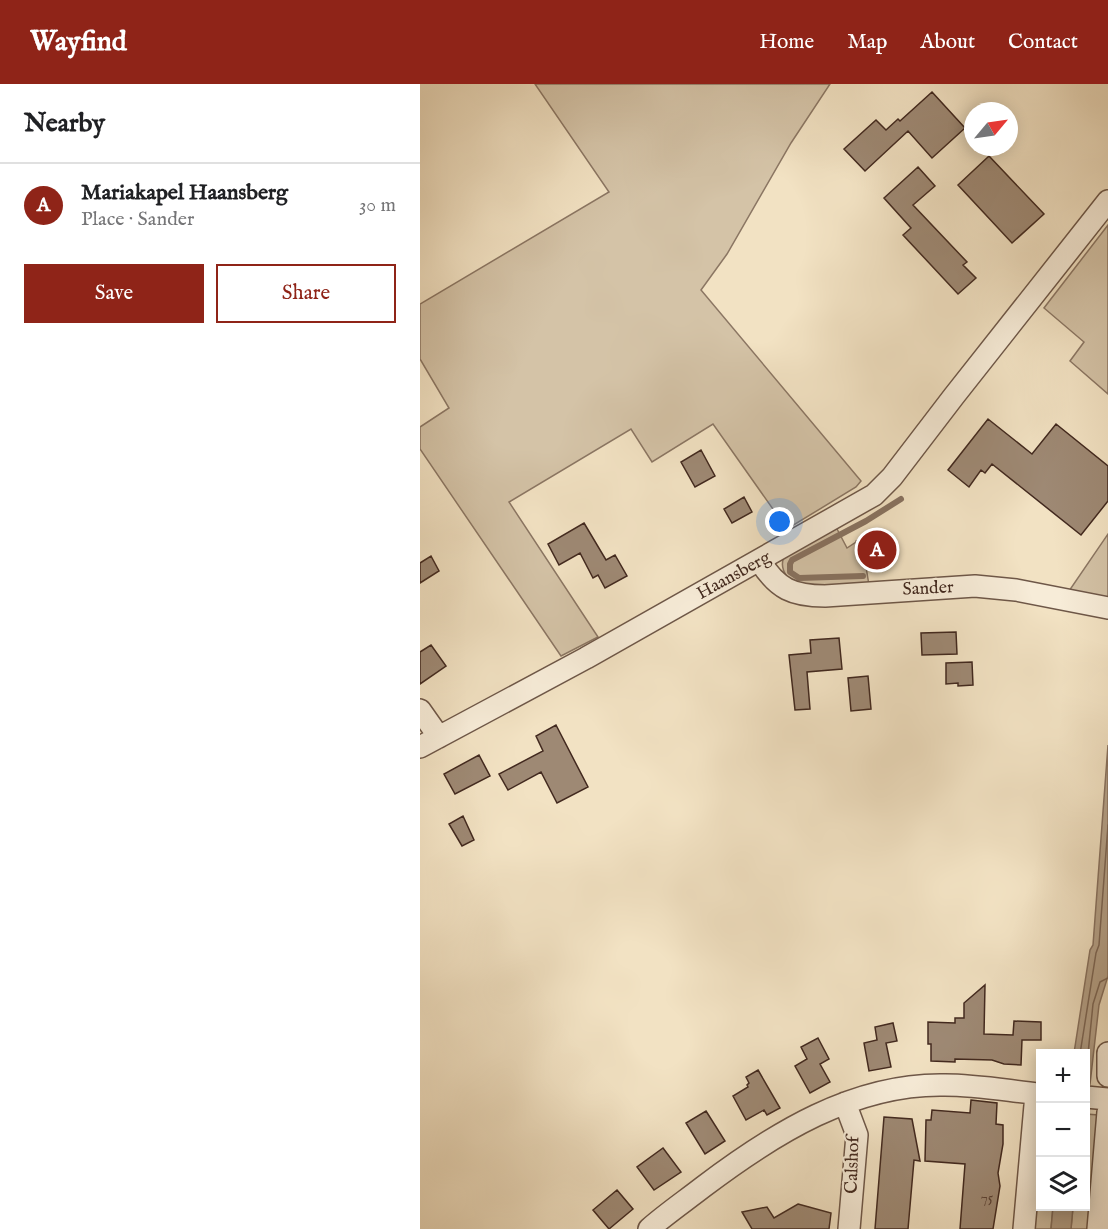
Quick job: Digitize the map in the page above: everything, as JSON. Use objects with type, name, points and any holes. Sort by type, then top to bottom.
[{"type":"street","name":"Haansberg","points":[[420,747],[760,561],[857,506],[883,487],[1108,201]]},
{"type":"street","name":"Sander","points":[[760,561],[768,574],[781,585],[794,593],[804,595],[825,596],[975,586],[1016,590],[1108,608]]},
{"type":"street","points":[[420,710],[440,737]]},
{"type":"street","points":[[1108,1053],[1108,1076]]},
{"type":"street","points":[[649,1229],[737,1161],[791,1128],[819,1113],[845,1103],[897,1089],[946,1085],[1036,1094]]},
{"type":"street","points":[[1090,1097],[1108,1099]]},
{"type":"street","name":"Calshof","points":[[845,1103],[857,1135],[849,1229]]},
{"type":"street","points":[[1024,1229],[1037,1103]]},
{"type":"street","points":[[1098,1229],[1108,1112]]},
{"type":"shaded area","points":[[535,84],[830,84],[791,143],[727,254],[701,290],[861,481],[856,487],[787,529],[713,424],[652,462],[631,429],[509,502],[598,637],[561,656],[420,449],[420,427],[449,408],[420,359],[420,304],[609,192]]},
{"type":"shaded area","points":[[1108,225],[1108,394],[1070,361],[1084,342],[1044,308]]},
{"type":"shaded area","points":[[836,527],[847,548],[864,538],[864,543],[862,543],[869,585],[806,588],[791,581],[784,572],[784,557]]},
{"type":"shaded area","points":[[1108,534],[1108,599],[1069,591]]},
{"type":"shaded area","points":[[1090,1114],[1098,1115],[1091,1229],[1071,1229],[1073,1211],[1090,1211]]},
{"type":"shaded area","points":[[1036,1159],[1036,1211],[1053,1211],[1051,1229],[1030,1229]]},
{"type":"water","points":[[1108,745],[1108,976],[1099,1005],[1090,1084],[1090,1049],[1075,1049],[1090,950],[1093,945]]},
{"type":"water","points":[[1053,1211],[1073,1211],[1071,1229],[1051,1229]]},
{"type":"building","points":[[932,92],[964,129],[932,158],[908,131],[865,171],[844,149],[876,120],[886,130],[898,119],[900,121]]},
{"type":"building","points":[[989,156],[1044,214],[1012,243],[958,185]]},
{"type":"building","points":[[918,167],[935,186],[913,205],[967,262],[963,265],[976,278],[958,294],[903,235],[911,228],[884,198]]},
{"type":"building","points":[[988,419],[1032,454],[1056,424],[1108,466],[1108,501],[1081,535],[992,464],[985,473],[981,470],[969,487],[948,470]]},
{"type":"building","points":[[701,450],[715,476],[695,487],[681,462]]},
{"type":"building","points":[[744,497],[752,512],[732,523],[724,509]]},
{"type":"building","points":[[584,523],[606,560],[615,555],[627,576],[605,588],[598,575],[593,578],[580,553],[559,565],[548,544]]},
{"type":"building","points":[[431,556],[439,571],[420,583],[420,563]]},
{"type":"building","points":[[956,632],[957,654],[922,655],[921,633]]},
{"type":"building","points":[[839,638],[842,669],[807,672],[810,709],[795,710],[789,655],[811,653],[810,640]]},
{"type":"building","points":[[431,645],[446,666],[420,684],[420,652]]},
{"type":"building","points":[[972,662],[973,685],[946,684],[946,663]]},
{"type":"building","points":[[868,676],[871,709],[851,711],[848,678]]},
{"type":"building","points":[[556,725],[588,787],[557,803],[541,772],[508,790],[499,774],[543,751],[536,736]]},
{"type":"building","points":[[479,755],[490,776],[455,794],[444,774]]},
{"type":"building","points":[[463,816],[474,840],[462,846],[449,824]]},
{"type":"building","points":[[985,985],[984,1034],[1013,1035],[1014,1021],[1041,1022],[1041,1040],[1022,1040],[1021,1065],[1004,1064],[992,1060],[931,1061],[928,1022],[955,1023],[955,1018],[964,1018],[964,1003]]},
{"type":"building","points":[[893,1023],[897,1041],[886,1043],[891,1067],[869,1071],[864,1043],[877,1040],[875,1027]]},
{"type":"building","points":[[818,1038],[829,1059],[820,1064],[830,1082],[810,1093],[795,1066],[807,1059],[801,1047]]},
{"type":"building","points":[[758,1070],[780,1108],[767,1115],[764,1110],[746,1120],[733,1096],[748,1087],[746,1077]]},
{"type":"building","points":[[971,1100],[997,1103],[996,1124],[1003,1125],[1003,1144],[998,1173],[1000,1186],[993,1229],[960,1229],[965,1164],[925,1161],[926,1120],[931,1120],[932,1110],[970,1113]]},
{"type":"building","points":[[706,1111],[725,1141],[705,1154],[686,1123]]},
{"type":"building","points":[[884,1117],[912,1119],[920,1161],[914,1160],[908,1229],[875,1229]]},
{"type":"building","points":[[663,1148],[681,1172],[654,1190],[637,1167]]},
{"type":"building","points":[[617,1190],[633,1209],[609,1229],[593,1210]]},
{"type":"building","points":[[798,1204],[831,1213],[829,1229],[752,1229],[742,1212],[767,1207],[774,1218]]},
{"type":"waterway","points":[[863,576],[799,578],[790,572],[790,564],[792,560],[866,521],[901,499]]},
{"type":"place","name":"Mariakapel Haansberg","points":[[877,550]]}]
